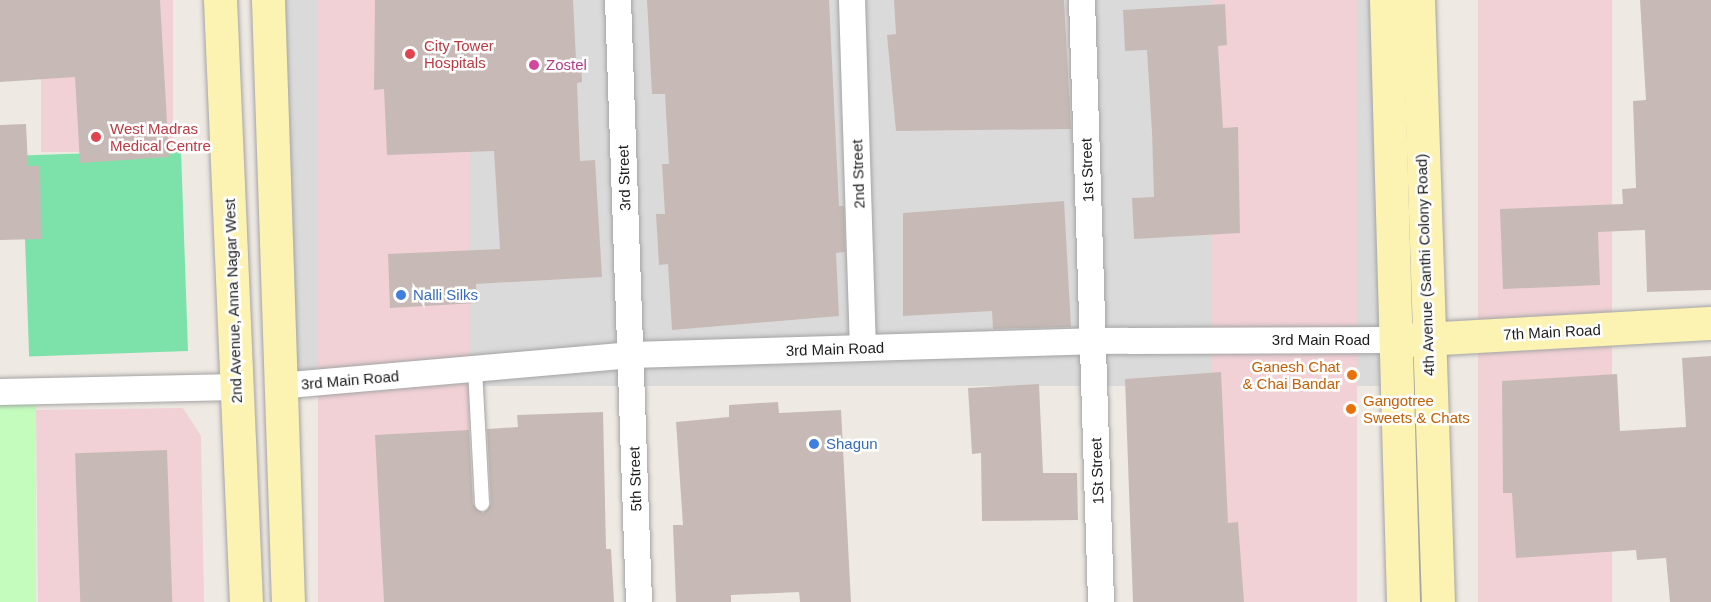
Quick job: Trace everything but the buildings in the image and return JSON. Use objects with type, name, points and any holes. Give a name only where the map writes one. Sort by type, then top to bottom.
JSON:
[{"type":"street","name":"2nd Avenue, Anna Nagar West","points":[[220,0],[246,602]]},
{"type":"street","points":[[268,0],[278,386],[288,602]]},
{"type":"street","name":"3rd Street","points":[[618,0],[631,355]]},
{"type":"street","name":"2nd Street","points":[[852,0],[863,348]]},
{"type":"street","name":"1st Street","points":[[1082,0],[1092,341]]},
{"type":"street","points":[[1386,0],[1403,602]]},
{"type":"street","name":"4th Avenue (Santhi Colony Road)","points":[[1418,0],[1426,339],[1438,602]]},
{"type":"street","name":"7th Main Road","points":[[1394,340],[1711,323]]},
{"type":"street","name":"3rd Main Road","points":[[278,386],[631,355],[1092,341],[1394,340]]},
{"type":"street","name":"1St Street","points":[[1092,341],[1101,602]]},
{"type":"street","name":"5th Street","points":[[631,355],[639,602]]},
{"type":"street","points":[[0,392],[236,387]]},
{"type":"lane","points":[[475,369],[482,504]]},
{"type":"shaded area","points":[[41,0],[173,0],[173,152],[41,152]]},
{"type":"shaded area","points":[[284,0],[1386,0],[1386,386],[284,386]]},
{"type":"shaded area","points":[[318,0],[469,0],[469,602],[318,602]]},
{"type":"shaded area","points":[[1212,0],[1357,0],[1357,602],[1212,602]]},
{"type":"shaded area","points":[[1478,0],[1612,0],[1612,602],[1478,602]]},
{"type":"shaded area","points":[[183,408],[201,436],[204,602],[38,602],[36,410]]},
{"type":"green space","points":[[181,150],[188,351],[29,356],[22,156]]},
{"type":"green space","points":[[0,404],[36,404],[36,602],[0,602]]},
{"type":"place","name":"City Tower Hospitals","points":[[410,54]]},
{"type":"place","name":"Zostel","points":[[534,65]]},
{"type":"place","name":"West Madras Medical Centre","points":[[96,137]]},
{"type":"place","name":"Nalli Silks","points":[[401,295]]},
{"type":"place","name":"Ganesh Chat & Chai Bandar","points":[[1352,375]]},
{"type":"place","name":"Gangotree Sweets & Chats","points":[[1351,409]]},
{"type":"place","name":"Shagun","points":[[814,444]]}]
